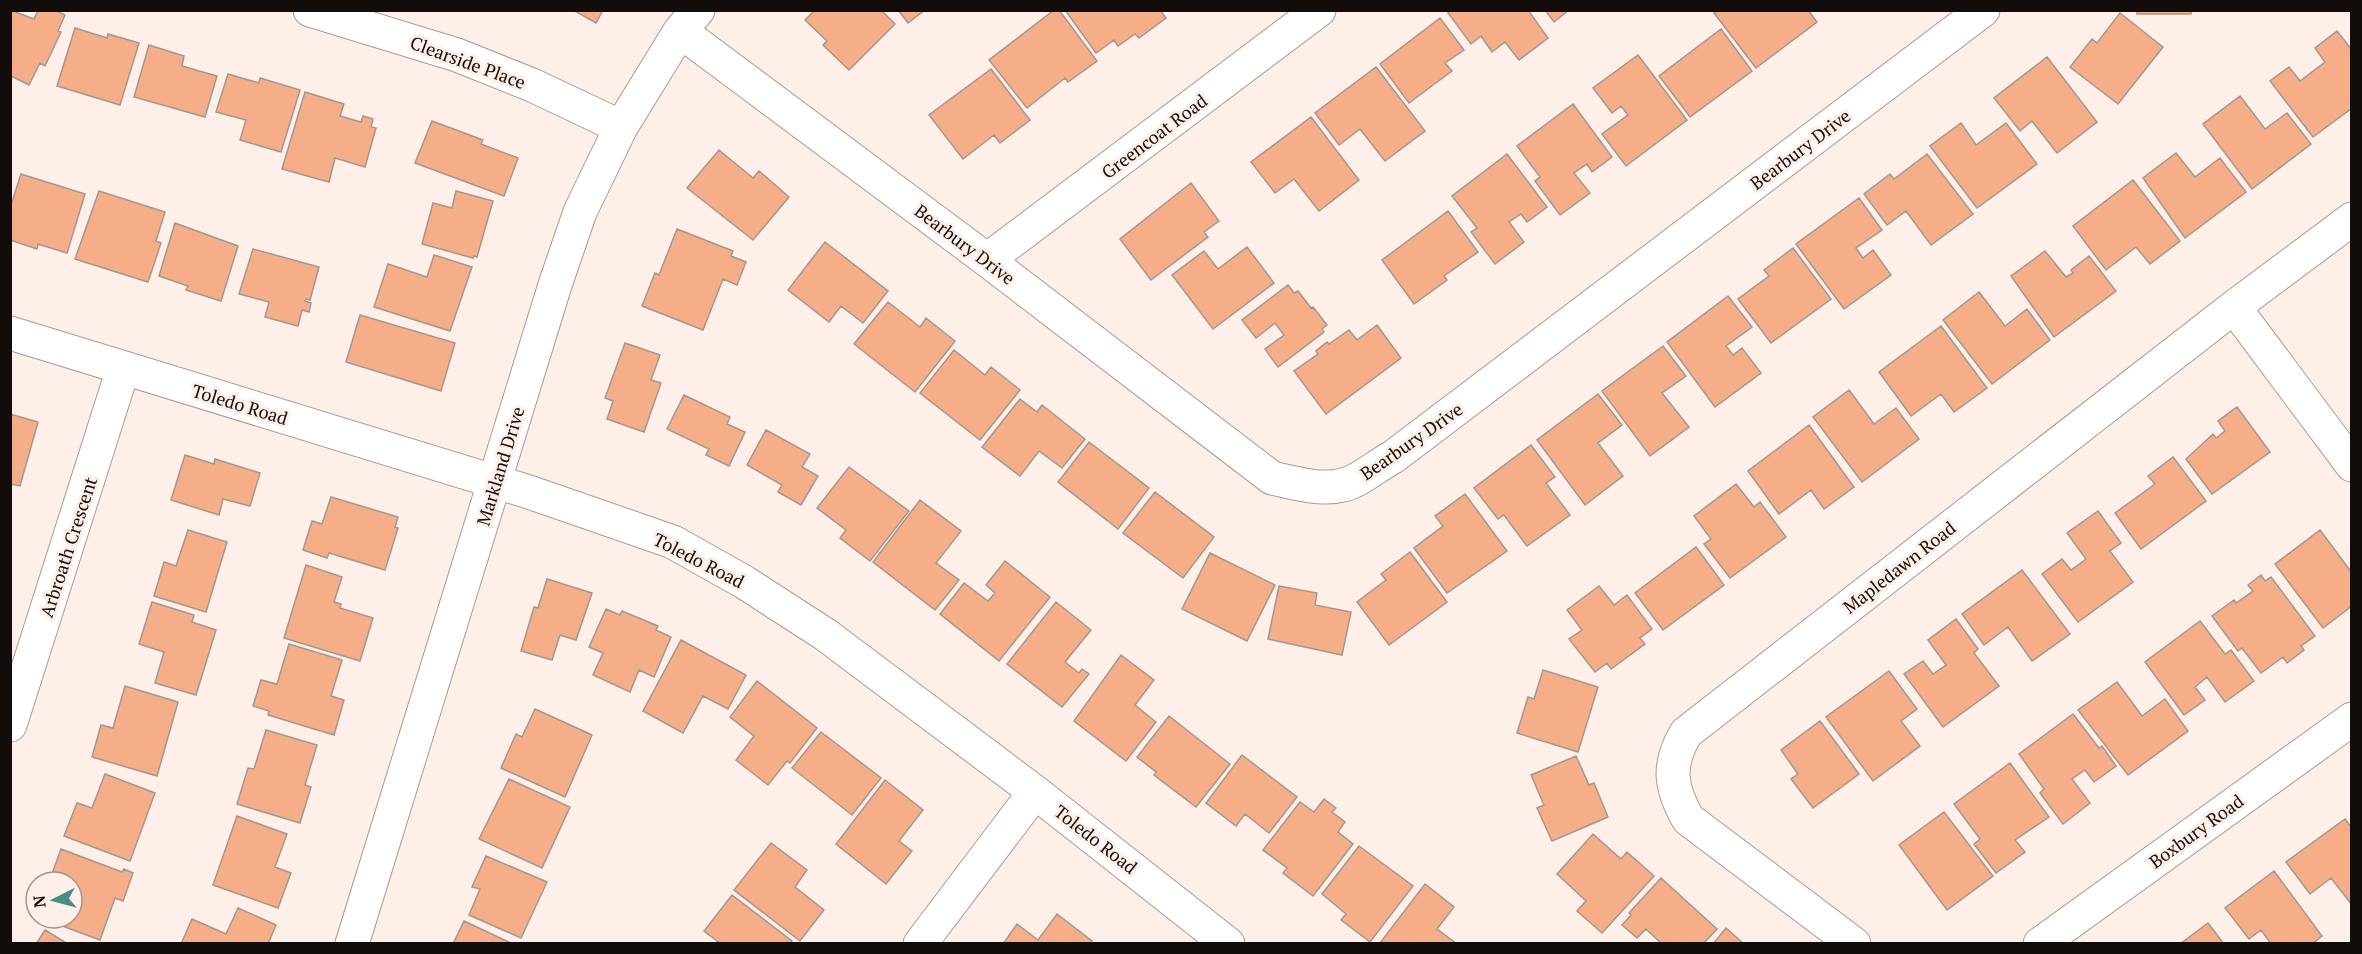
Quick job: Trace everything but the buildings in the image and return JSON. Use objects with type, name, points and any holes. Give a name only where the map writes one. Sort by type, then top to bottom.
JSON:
[{"type":"street","name":"Clearside Place","points":[[310,10],[457,55],[532,85],[621,127]]},
{"type":"street","name":"Greencoat Road","points":[[987,260],[1319,10]]},
{"type":"street","name":"Bearbury Drive","points":[[689,21],[987,260],[1272,478],[1302,485],[1332,487],[1356,480],[1369,469],[1393,457],[1983,10]]},
{"type":"street","name":"Markland Drive","points":[[352,944],[577,222],[621,127],[689,21]]},
{"type":"street","name":"Mapledawn Road","points":[[1854,944],[1688,819],[1676,797],[1672,776],[1674,752],[1686,733],[2234,307],[2352,219]]},
{"type":"street","points":[[2234,307],[2352,465]]},
{"type":"street","name":"Toledo Road","points":[[10,333],[496,482],[673,542],[744,582],[826,635],[1035,792],[1228,944]]},
{"type":"street","name":"Arbroath Crescent","points":[[10,725],[123,369]]},
{"type":"street","name":"Boxbury Road","points":[[2040,944],[2352,719]]},
{"type":"street","points":[[920,944],[1035,792]]}]
